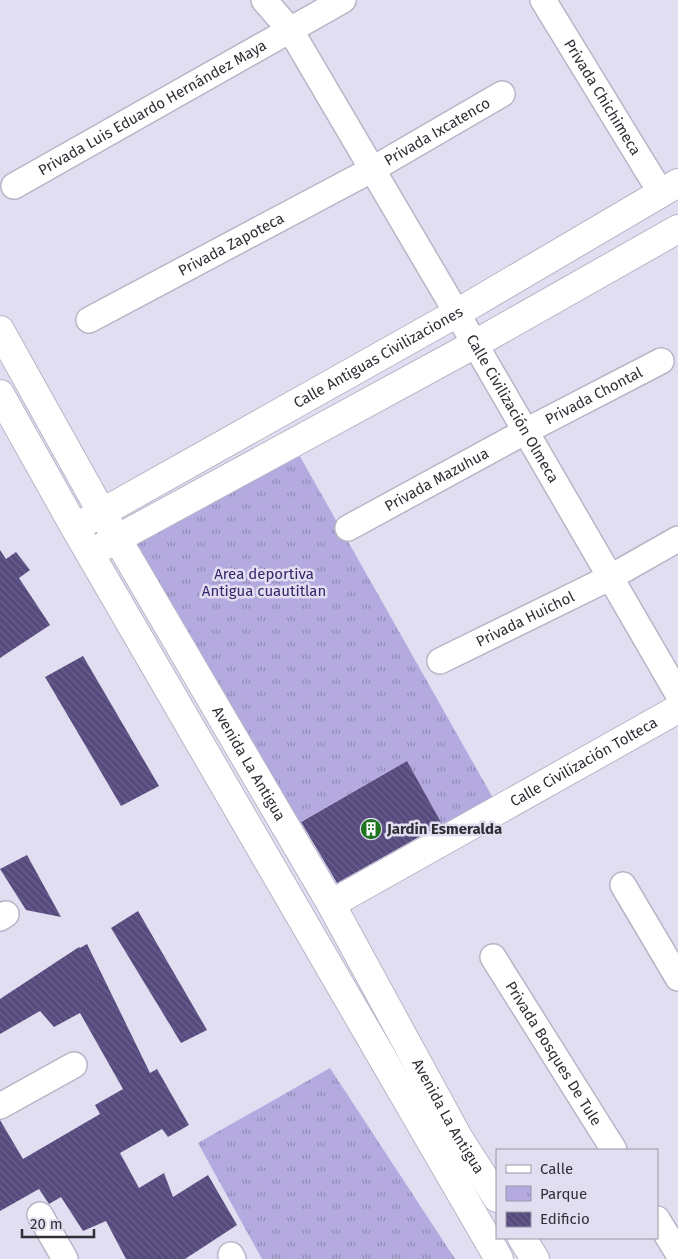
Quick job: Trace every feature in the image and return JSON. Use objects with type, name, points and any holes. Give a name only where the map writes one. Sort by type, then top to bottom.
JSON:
[{"type":"street","name":"Calle Civilización Olmeca","points":[[264,0],[291,31],[374,169],[678,694]]},
{"type":"street","name":"Privada Luis Eduardo Hernández Maya","points":[[14,186],[343,0]]},
{"type":"street","name":"Privada Chichimeca","points":[[544,0],[669,188]]},
{"type":"street","name":"Privada Ixcatenco","points":[[374,169],[502,94]]},
{"type":"street","name":"Privada Zapoteca","points":[[88,320],[374,169]]},
{"type":"street","name":"Calle Antiguas Civilizaciones","points":[[75,528],[457,313],[669,188]]},
{"type":"street","points":[[90,553],[476,344],[678,229]]},
{"type":"street","name":"Avenida La Antigua","points":[[0,330],[117,540],[332,904],[458,1137],[496,1196]]},
{"type":"street","name":"Privada Chontal","points":[[526,431],[661,361]]},
{"type":"street","name":"Avenida La Antigua","points":[[0,394],[75,528],[499,1259]]},
{"type":"street","name":"Privada Mazuhua","points":[[348,528],[526,431]]},
{"type":"street","name":"Privada Huichol","points":[[440,661],[611,577],[678,539]]},
{"type":"street","name":"Calle Civilización Tolteca","points":[[332,904],[678,708]]},
{"type":"street","points":[[623,885],[678,978]]},
{"type":"street","name":"Privada Bosques De Tule","points":[[493,957],[613,1149]]},
{"type":"street","points":[[0,1106],[74,1065]]},
{"type":"street","points":[[40,1215],[65,1259]]},
{"type":"street","points":[[658,1221],[678,1253]]},
{"type":"street","points":[[523,1239],[535,1259]]},
{"type":"green space","name":"Area deportiva Antigua cuautitlan","points":[[298,453],[497,805],[447,833],[407,761],[295,825],[134,544]]},
{"type":"green space","points":[[330,1068],[455,1259],[262,1259],[198,1143]]},
{"type":"building","points":[[0,550],[6,559],[16,552],[30,570],[19,578],[50,625],[0,658]]},
{"type":"building","points":[[83,656],[159,786],[121,806],[45,677]]},
{"type":"building","name":"Jardin Esmeralda","points":[[407,761],[442,824],[337,883],[301,822]]},
{"type":"building","points":[[27,855],[61,917],[26,910],[0,869]]},
{"type":"building","points":[[138,911],[207,1030],[181,1043],[111,928]]},
{"type":"building","points":[[87,944],[150,1073],[157,1069],[189,1125],[168,1137],[162,1129],[120,1153],[139,1188],[164,1173],[173,1197],[208,1175],[237,1225],[185,1259],[126,1259],[106,1221],[83,1231],[61,1197],[49,1204],[39,1189],[0,1211],[0,1120],[23,1159],[100,1114],[95,1105],[123,1089],[80,1013],[54,1027],[40,1011],[0,1034],[0,999],[79,947]]},
{"type":"place","name":"Jardin Esmeralda","points":[[371,829]]}]
